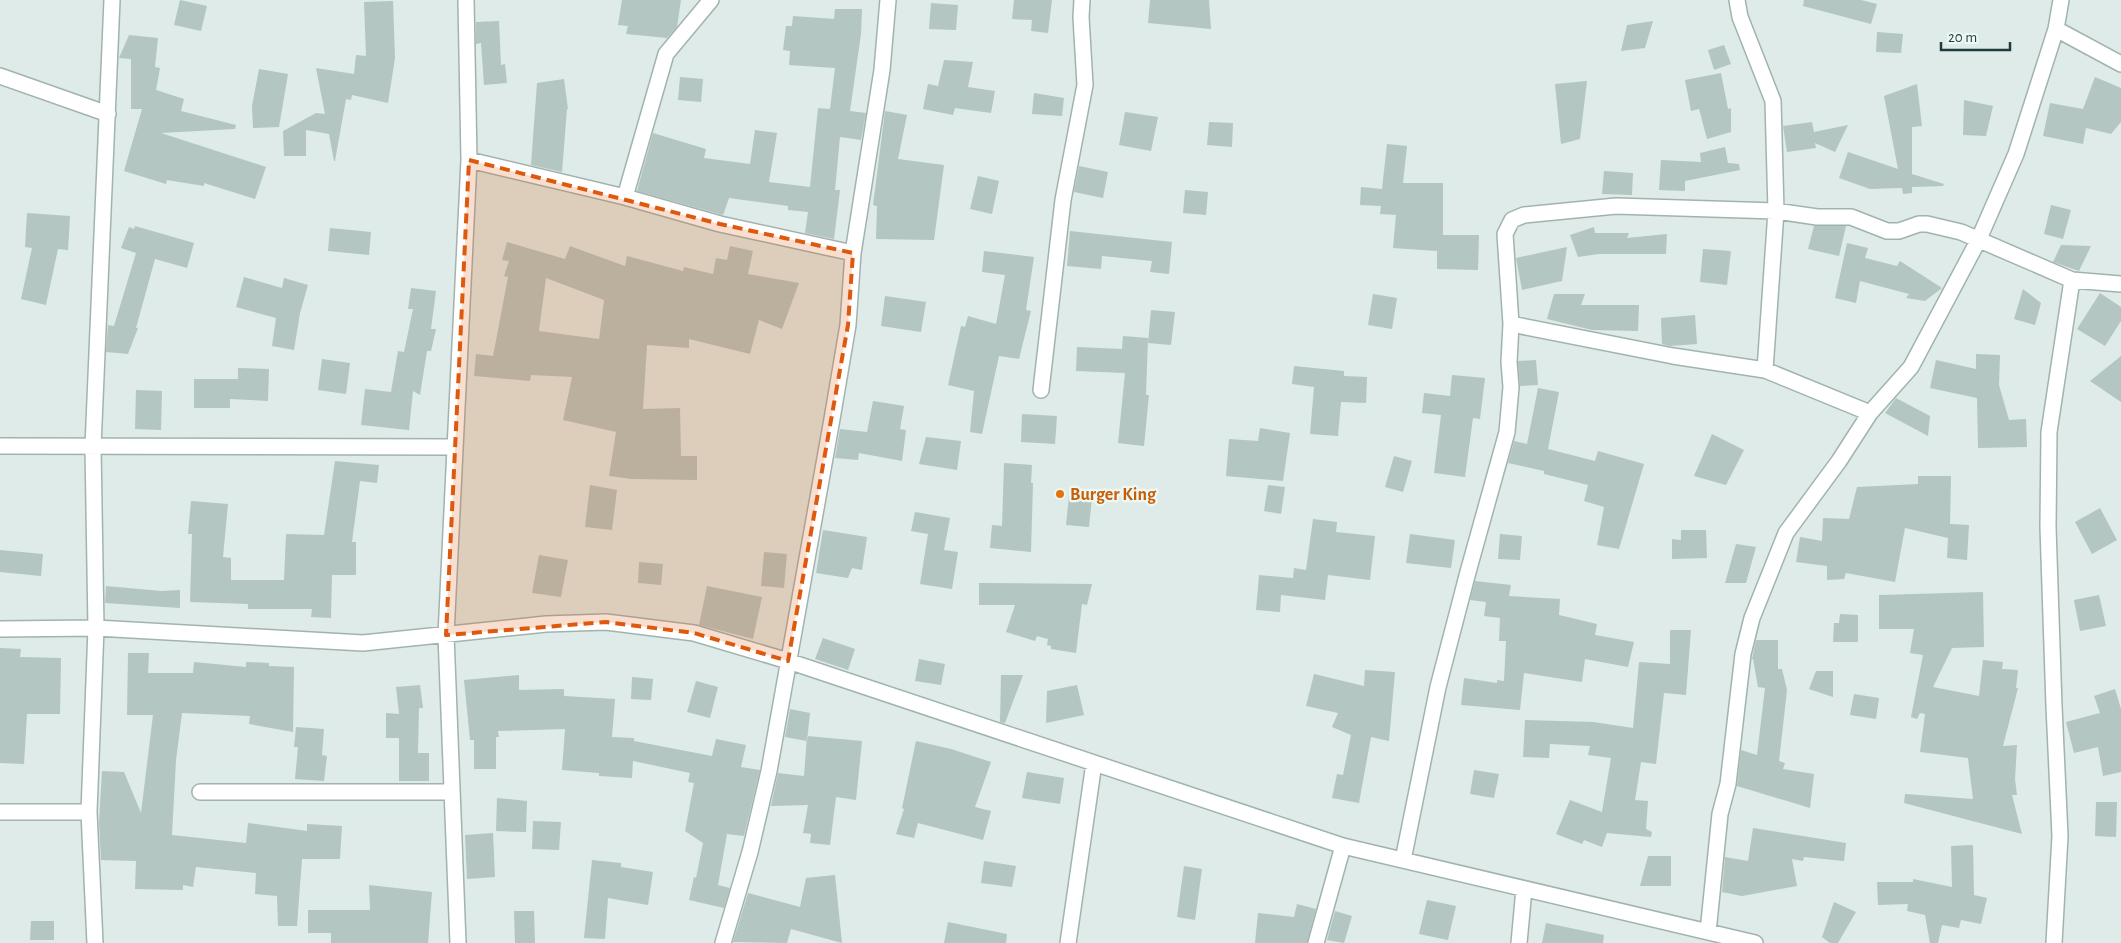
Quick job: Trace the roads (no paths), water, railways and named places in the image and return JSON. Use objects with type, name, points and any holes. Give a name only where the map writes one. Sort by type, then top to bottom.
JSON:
[{"type":"street","points":[[96,943],[89,812],[96,628],[93,447],[112,0]]},
{"type":"street","points":[[458,943],[446,635],[469,160],[466,0]]},
{"type":"street","points":[[626,197],[666,54],[711,0]]},
{"type":"street","points":[[723,943],[762,802],[848,325],[853,253],[882,70],[888,0]]},
{"type":"street","points":[[1041,390],[1063,200],[1085,85],[1081,17],[1082,0]]},
{"type":"street","points":[[1737,0],[1740,17],[1773,101],[1776,210],[1765,370]]},
{"type":"street","points":[[1708,932],[1720,814],[1728,784],[1744,654],[1752,618],[1786,534],[1839,461],[1870,413],[1911,367],[1978,241],[2016,154],[2056,29],[2061,0]]},
{"type":"street","points":[[2056,29],[2121,64]]},
{"type":"street","points":[[0,76],[108,114]]},
{"type":"street","points":[[469,160],[626,197],[720,224],[853,253]]},
{"type":"street","points":[[1403,860],[1438,687],[1507,432],[1511,387],[1509,362],[1511,324],[1505,234],[1512,220],[1524,214],[1616,206],[1776,210],[1817,217],[1851,218],[1887,231],[1899,231],[1919,224],[1927,224],[1961,232],[1978,241],[2072,280],[2121,284]]},
{"type":"street","points":[[2054,943],[2060,836],[2048,537],[2050,432],[2072,280]]},
{"type":"street","points":[[1511,324],[1672,356],[1765,370],[1870,413]]},
{"type":"street","points":[[0,446],[454,447]]},
{"type":"street","points":[[0,629],[96,628],[363,643],[546,624],[606,622],[694,633],[788,661],[1343,846],[1708,932],[1736,941],[1755,943]]},
{"type":"street","points":[[1068,943],[1094,763]]},
{"type":"street","points":[[200,792],[452,792]]},
{"type":"street","points":[[0,812],[89,812]]},
{"type":"street","points":[[1316,943],[1343,846]]},
{"type":"street","points":[[1519,943],[1518,933],[1524,889]]},
{"type":"place","name":"Burger King","points":[[1060,494]]}]
